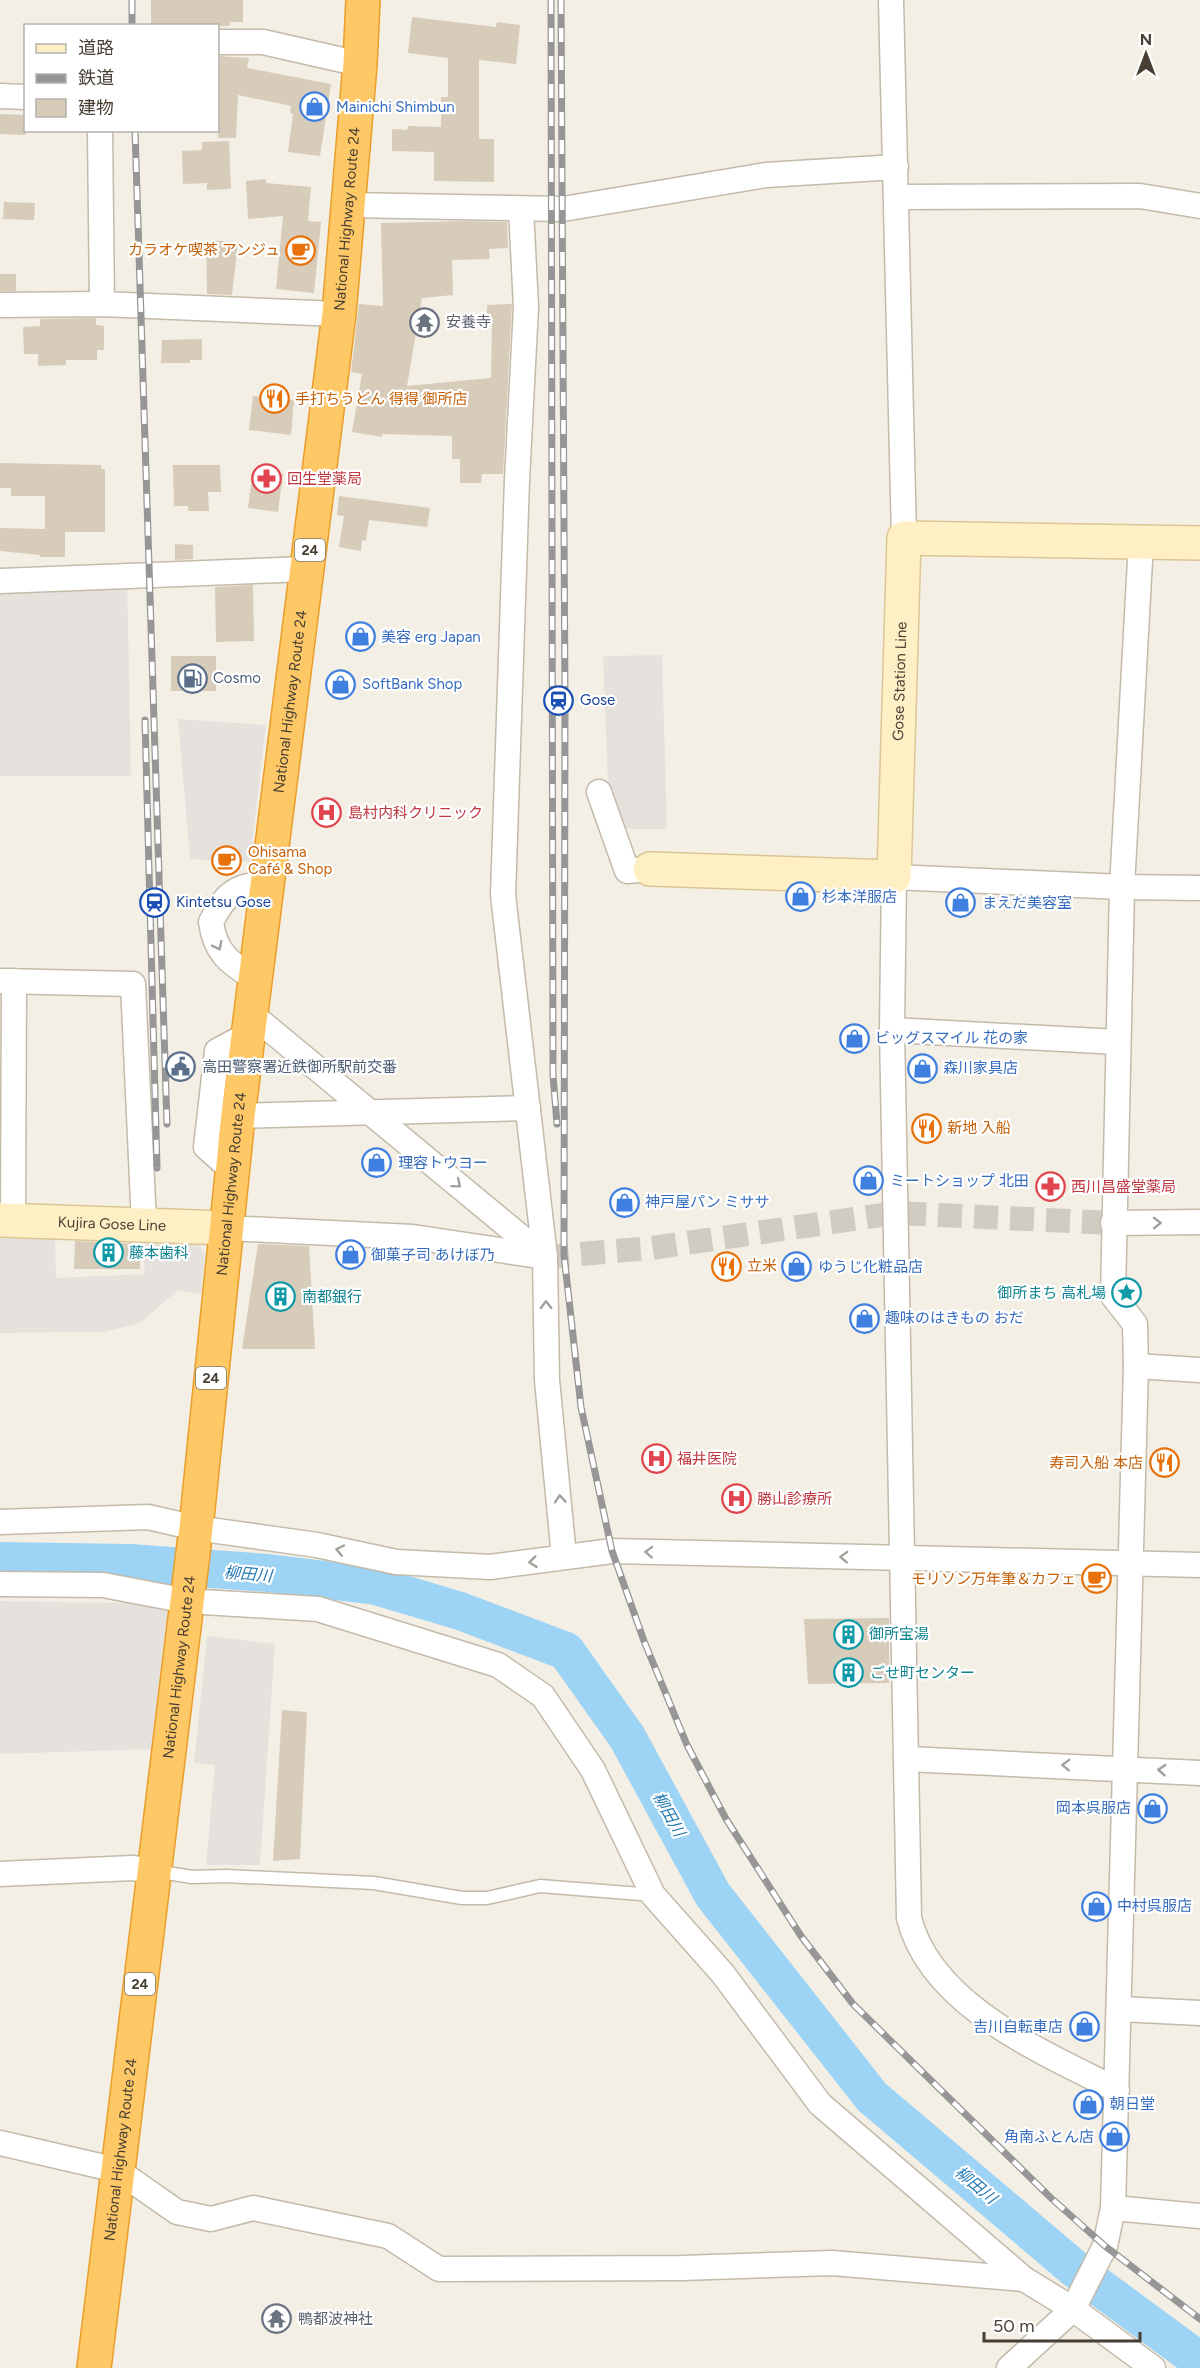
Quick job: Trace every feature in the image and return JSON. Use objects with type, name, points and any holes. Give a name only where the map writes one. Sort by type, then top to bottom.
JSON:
[{"type":"highway","name":"National Highway Route 24","points":[[94,2368],[188,1593],[231,1169],[339,314],[350,205],[363,0]]},
{"type":"main road","points":[[904,538],[1200,543]]},
{"type":"main road","name":"Gose Station Line","points":[[894,877],[904,538]]},
{"type":"main road","points":[[650,869],[894,877]]},
{"type":"main road","name":"Kujira Gose Line","points":[[7,1220],[226,1228]]},
{"type":"street","points":[[891,0],[897,167],[904,538]]},
{"type":"street","points":[[219,42],[263,42],[360,64]]},
{"type":"street","points":[[0,96],[24,97]]},
{"type":"street","points":[[100,132],[102,304]]},
{"type":"street","points":[[350,205],[563,209],[766,175],[897,167]]},
{"type":"street","points":[[897,198],[1140,196],[1200,206]]},
{"type":"street","points":[[521,209],[526,308],[517,480],[503,895],[545,1257],[547,1380],[564,1557]]},
{"type":"street","points":[[0,305],[102,304],[339,314]]},
{"type":"street","points":[[1009,2368],[1073,2309],[1098,2264],[1105,2246],[1113,2208],[1136,1366],[1135,1324],[1113,1296],[1113,1223],[1122,887],[1141,542]]},
{"type":"street","points":[[0,581],[307,568]]},
{"type":"street","points":[[599,792],[627,871],[650,869]]},
{"type":"street","points":[[1117,2090],[1030,2045],[951,1990],[913,1932],[908,1896],[892,1030],[894,877],[1122,887],[1200,888]]},
{"type":"street","points":[[254,978],[233,966],[219,952],[211,922],[223,898],[255,884],[268,884]]},
{"type":"street","points":[[7,1220],[7,981],[133,984],[144,1224]]},
{"type":"street","points":[[231,1169],[206,1147],[217,1051],[249,1024],[371,1113],[545,1257]]},
{"type":"street","points":[[892,1030],[1118,1042]]},
{"type":"street","points":[[238,1116],[528,1108]]},
{"type":"street","points":[[1113,1223],[1200,1222]]},
{"type":"street","points":[[226,1228],[413,1237],[545,1257]]},
{"type":"street","points":[[1136,1366],[1200,1370]]},
{"type":"street","points":[[0,1522],[148,1517],[194,1536],[316,1545],[396,1562],[490,1567],[612,1551],[903,1559],[1132,1561],[1200,1565]]},
{"type":"street","points":[[0,1584],[103,1586],[188,1593],[318,1609],[498,1665],[543,1696],[593,1770],[653,1895],[723,1974],[820,2104],[1024,2280],[1073,2309],[1153,2368]]},
{"type":"street","points":[[907,1760],[1200,1773]]},
{"type":"street","points":[[0,1875],[132,1868],[154,1871]]},
{"type":"street","points":[[1120,2009],[1200,2013]]},
{"type":"street","points":[[0,2143],[117,2170],[177,2212],[211,2219],[253,2208],[388,2236],[439,2270],[682,2268],[832,2263],[1024,2280]]},
{"type":"street","points":[[1113,2208],[1200,2216]]},
{"type":"lane","points":[[154,1871],[192,1877],[226,1876],[374,1883],[462,1898],[487,1898],[540,1886],[653,1895]]},
{"type":"shaded area","points":[[127,573],[131,776],[0,776],[0,579]]},
{"type":"shaded area","points":[[662,655],[667,829],[624,829],[608,783],[603,656]]},
{"type":"shaded area","points":[[178,719],[266,725],[250,862],[190,859]]},
{"type":"shaded area","points":[[0,1221],[55,1223],[56,1278],[144,1274],[146,1237],[193,1239],[205,1253],[201,1294],[178,1290],[140,1323],[105,1332],[0,1333]]},
{"type":"shaded area","points":[[0,1601],[172,1604],[154,1749],[0,1754]]},
{"type":"shaded area","points":[[207,1636],[275,1644],[260,1865],[206,1865],[215,1765],[194,1763]]},
{"type":"building","points":[[151,0],[243,0],[243,22],[230,22],[230,26],[151,24]]},
{"type":"building","points":[[412,17],[496,27],[497,22],[520,25],[516,64],[479,60],[479,139],[494,139],[494,182],[434,181],[434,152],[392,151],[392,129],[407,130],[408,126],[441,127],[441,97],[448,97],[448,58],[408,53]]},
{"type":"building","points":[[219,56],[249,58],[247,68],[331,84],[320,156],[288,152],[293,114],[290,113],[291,106],[238,95],[236,138],[218,138]]},
{"type":"building","points":[[0,114],[24,115],[26,135],[0,134]]},
{"type":"building","points":[[229,141],[231,189],[207,190],[207,183],[183,184],[182,151],[202,150],[202,142]]},
{"type":"building","points":[[266,179],[266,183],[311,187],[308,221],[321,222],[314,293],[276,289],[283,216],[248,219],[246,181]]},
{"type":"building","points":[[4,202],[35,203],[34,220],[3,219]]},
{"type":"building","points":[[507,222],[508,248],[489,249],[490,259],[452,260],[453,295],[422,298],[407,386],[491,378],[492,323],[487,323],[487,305],[512,304],[503,474],[482,474],[481,483],[460,483],[460,459],[452,459],[452,436],[382,434],[382,437],[352,432],[362,374],[351,372],[359,304],[383,306],[381,223]]},
{"type":"building","points":[[206,240],[238,242],[232,295],[207,294]]},
{"type":"building","points":[[0,274],[16,274],[16,291],[0,291]]},
{"type":"building","points":[[96,318],[96,325],[104,326],[104,350],[97,350],[97,360],[66,360],[66,365],[38,366],[38,354],[24,354],[23,327],[40,326],[40,319]]},
{"type":"building","points":[[202,339],[202,360],[190,360],[190,363],[161,363],[162,340]]},
{"type":"building","points":[[253,396],[294,400],[291,435],[249,430]]},
{"type":"building","points":[[0,463],[101,465],[101,469],[105,469],[105,532],[65,532],[65,557],[40,557],[40,555],[0,551],[0,528],[45,529],[45,496],[11,496],[11,488],[0,488]]},
{"type":"building","points":[[173,465],[220,465],[221,492],[208,492],[209,511],[188,511],[188,506],[174,506]]},
{"type":"building","points":[[253,470],[283,474],[278,512],[248,508]]},
{"type":"building","points":[[339,496],[430,508],[427,527],[369,520],[366,541],[362,540],[361,551],[339,547],[344,516],[337,515]]},
{"type":"building","points":[[175,544],[193,545],[193,559],[175,560]]},
{"type":"building","points":[[253,585],[254,641],[216,642],[215,587]]},
{"type":"building","points":[[171,656],[216,656],[216,691],[171,691]]},
{"type":"building","name":"藤本歯科","points":[[75,1241],[141,1244],[140,1269],[74,1269]]},
{"type":"building","name":"南都銀行","points":[[258,1244],[309,1246],[315,1349],[242,1349]]},
{"type":"building","points":[[889,1618],[889,1683],[808,1684],[804,1619]]},
{"type":"building","points":[[282,1710],[307,1712],[300,1859],[273,1861]]},
{"type":"waterway","name":"柳田川","points":[[0,1561],[130,1563],[268,1573],[376,1586],[460,1611],[566,1651],[627,1737],[713,1895],[872,2097],[1075,2269],[1200,2361]]},
{"type":"tunnel","points":[[545,1257],[651,1248],[896,1213],[1113,1223]]},
{"type":"railway","points":[[132,0],[132,24]]},
{"type":"railway","points":[[551,0],[553,1075],[557,1124]]},
{"type":"railway","points":[[561,0],[565,700],[564,1255],[581,1407],[612,1551],[644,1641],[687,1745],[726,1819],[801,1936],[853,2004],[1051,2198],[1105,2246],[1200,2319]]},
{"type":"railway","points":[[135,132],[167,1124]]},
{"type":"railway","points":[[145,720],[157,1168]]},
{"type":"place","name":"Mainichi Shimbun","points":[[315,107]]},
{"type":"place","name":"カラオケ喫茶 アンジュ","points":[[301,250]]},
{"type":"place","name":"安養寺","points":[[425,322]]},
{"type":"place","name":"手打ちうどん 得得 御所店","points":[[274,399]]},
{"type":"place","name":"回生堂薬局","points":[[266,479]]},
{"type":"place","name":"美容 erg Japan","points":[[360,637]]},
{"type":"place","name":"Cosmo","points":[[192,678]]},
{"type":"place","name":"SoftBank Shop","points":[[341,684]]},
{"type":"place","name":"Gose","points":[[559,700]]},
{"type":"place","name":"島村内科クリニック","points":[[327,813]]},
{"type":"place","name":"Ohisama Café & Shop","points":[[227,861]]},
{"type":"place","name":"杉本洋服店","points":[[801,897]]},
{"type":"place","name":"Kintetsu Gose","points":[[155,902]]},
{"type":"place","name":"まえだ美容室","points":[[961,903]]},
{"type":"place","name":"ビッグスマイル 花の家","points":[[854,1038]]},
{"type":"place","name":"高田警察署近鉄御所駅前交番","points":[[181,1067]]},
{"type":"place","name":"森川家具店","points":[[922,1068]]},
{"type":"place","name":"新地 入船","points":[[926,1128]]},
{"type":"place","name":"理容トウヨー","points":[[377,1163]]},
{"type":"place","name":"ミートショップ 北田","points":[[869,1181]]},
{"type":"place","name":"西川昌盛堂薬局","points":[[1050,1187]]},
{"type":"place","name":"神戸屋パン ミササ","points":[[624,1202]]},
{"type":"place","name":"藤本歯科","points":[[108,1253]]},
{"type":"place","name":"御菓子司 あけぼ乃","points":[[350,1255]]},
{"type":"place","name":"立米","points":[[726,1266]]},
{"type":"place","name":"ゆうじ化粧品店","points":[[797,1267]]},
{"type":"place","name":"御所まち 高札場","points":[[1127,1293]]},
{"type":"place","name":"南都銀行","points":[[281,1297]]},
{"type":"place","name":"趣味のはきもの おだ","points":[[864,1318]]},
{"type":"place","name":"福井医院","points":[[656,1459]]},
{"type":"place","name":"寿司入船 本店","points":[[1164,1463]]},
{"type":"place","name":"勝山診療所","points":[[736,1499]]},
{"type":"place","name":"モリソン万年筆＆カフェ","points":[[1097,1579]]},
{"type":"place","name":"御所宝湯","points":[[848,1634]]},
{"type":"place","name":"ごせ町センター","points":[[849,1673]]},
{"type":"place","name":"岡本呉服店","points":[[1152,1808]]},
{"type":"place","name":"中村呉服店","points":[[1096,1906]]},
{"type":"place","name":"吉川自転車店","points":[[1084,2027]]},
{"type":"place","name":"朝日堂","points":[[1089,2104]]},
{"type":"place","name":"角南ふとん店","points":[[1115,2137]]},
{"type":"place","name":"鴨都波神社","points":[[277,2319]]}]
